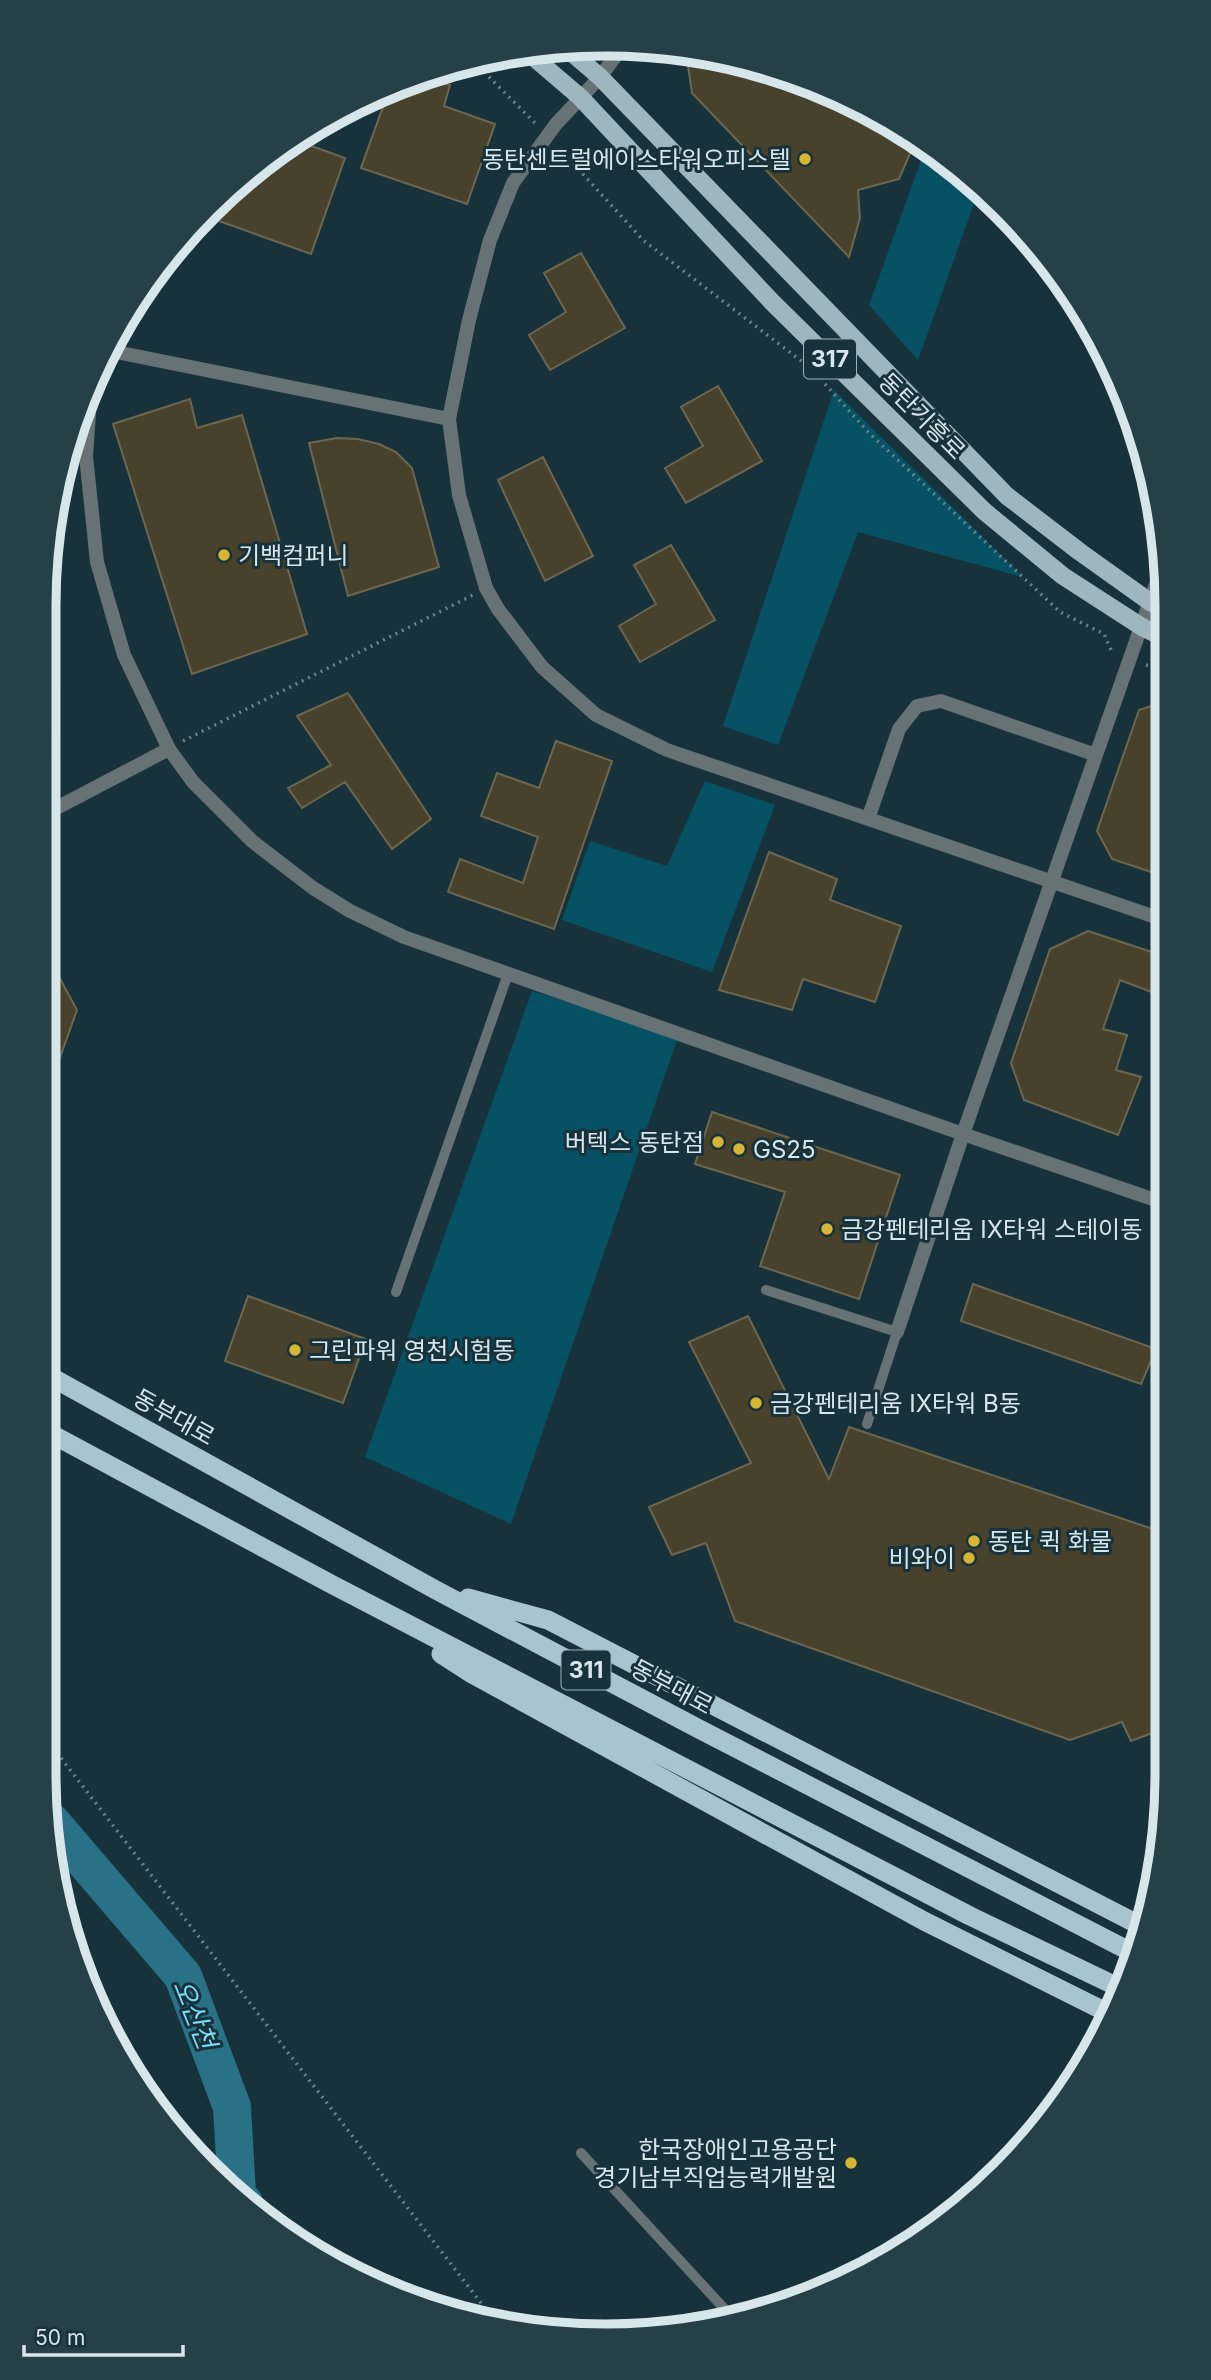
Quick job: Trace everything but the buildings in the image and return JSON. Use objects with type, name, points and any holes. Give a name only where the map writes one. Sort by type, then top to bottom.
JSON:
[{"type":"highway","name":"동부대로","points":[[56,1380],[434,1589],[698,1729],[1126,1950]]},
{"type":"highway","name":"311","points":[[56,1436],[331,1584],[970,1916],[1113,1985]]},
{"type":"highway","points":[[331,1584],[484,1680],[924,1921],[1102,2010]]},
{"type":"highway","points":[[434,1589],[548,1620],[1134,1923]]},
{"type":"main road","name":"동탄기흥로","points":[[576,57],[600,78],[1007,496],[1155,604]]},
{"type":"main road","name":"동탄기흥로","points":[[537,61],[580,97],[772,302],[984,511],[1063,576],[1155,633]]},
{"type":"street","points":[[616,56],[600,78],[580,97],[548,136],[513,183],[490,240],[469,320],[449,419],[459,495],[486,588],[498,609],[542,667],[596,715],[667,750],[1155,917]]},
{"type":"street","points":[[118,352],[449,419]]},
{"type":"street","points":[[89,420],[86,456],[97,562],[124,654],[169,749],[193,782],[252,841],[313,888],[350,911],[404,937],[963,1135],[1155,1200]]},
{"type":"street","points":[[897,1332],[1129,662],[1142,627],[1155,607]]},
{"type":"street","points":[[868,819],[899,729],[917,706],[941,701],[1096,755]]},
{"type":"street","points":[[56,808],[169,749]]},
{"type":"lane","points":[[396,1292],[508,974]]},
{"type":"lane","points":[[766,1290],[897,1332],[867,1424]]},
{"type":"lane","points":[[581,2153],[726,2310]]},
{"type":"path","points":[[483,71],[548,136],[644,241],[812,370]]},
{"type":"path","points":[[820,379],[869,433],[1060,611],[1104,634],[1112,653],[1129,662],[1155,667]]},
{"type":"path","points":[[169,749],[486,588]]},
{"type":"path","points":[[56,1752],[487,2310]]},
{"type":"shaded area","points":[[922,157],[976,199],[918,360],[869,305]]},
{"type":"shaded area","points":[[834,390],[1023,577],[858,532],[778,745],[723,726]]},
{"type":"shaded area","points":[[705,781],[775,805],[712,972],[562,920],[590,841],[667,866]]},
{"type":"shaded area","points":[[532,991],[678,1037],[511,1524],[365,1457]]},
{"type":"waterway","name":"오산천","points":[[59,1832],[183,1976],[232,2107],[236,2181]]},
{"type":"place","name":"동탄센트럴에이스타워오피스텔","points":[[805,159]]},
{"type":"place","name":"기백컴퍼니","points":[[224,555]]},
{"type":"place","name":"버텍스 동탄점","points":[[718,1142]]},
{"type":"place","name":"GS25","points":[[739,1149]]},
{"type":"place","name":"금강펜테리움 IX타워 스테이동","points":[[827,1229]]},
{"type":"place","name":"그린파워 영천시험동","points":[[295,1350]]},
{"type":"place","name":"금강펜테리움 IX타워 B동","points":[[756,1403]]},
{"type":"place","name":"동탄 퀵 화물","points":[[974,1541]]},
{"type":"place","name":"비와이","points":[[969,1558]]},
{"type":"place","name":"한국장애인고용공단 경기남부직업능력개발원","points":[[851,2163]]}]
